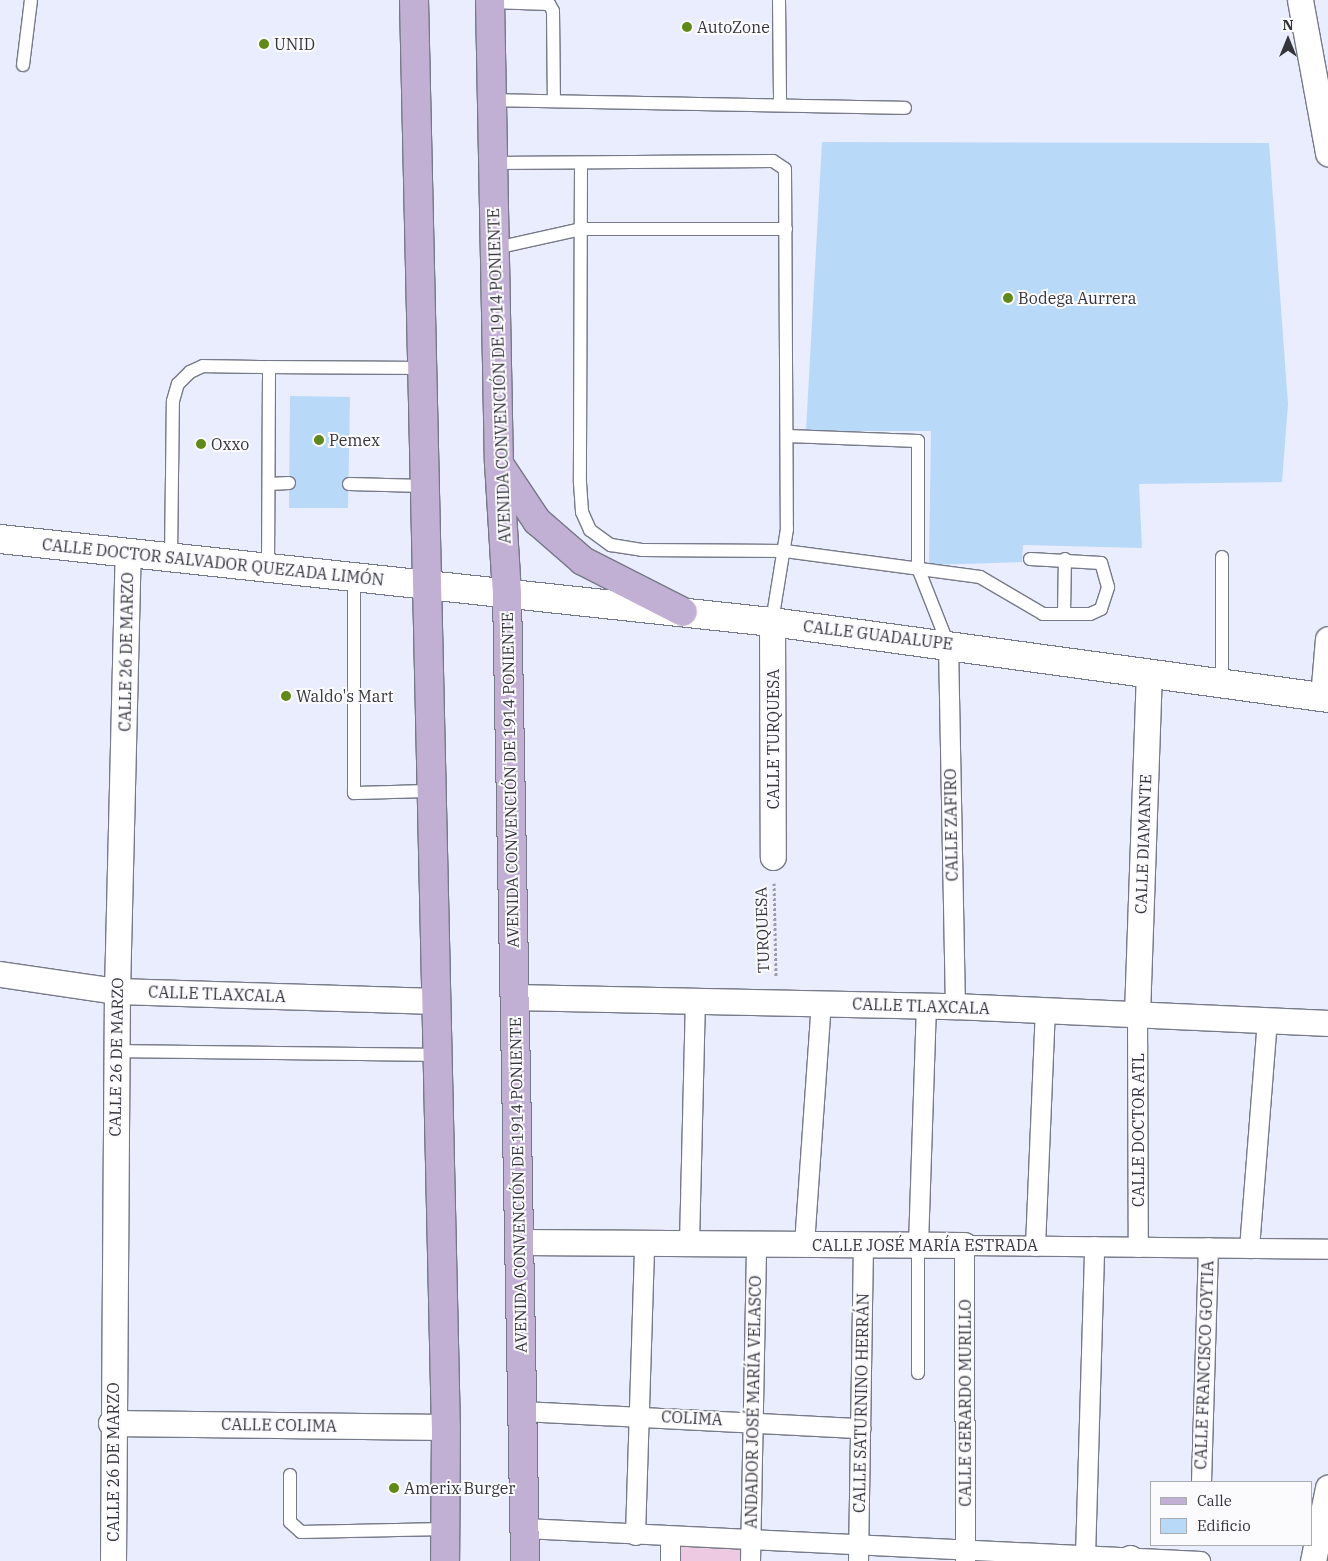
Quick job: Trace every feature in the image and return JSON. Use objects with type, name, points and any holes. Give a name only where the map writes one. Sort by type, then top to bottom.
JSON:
[{"type":"main road","points":[[414,0],[430,791],[446,1427],[445,1561]]},
{"type":"main road","name":"AVENIDA CONVENCIÓN DE 1914 PONIENTE","points":[[490,1],[499,463],[507,594],[514,997],[521,1242],[525,1561]]},
{"type":"main road","points":[[499,463],[537,521],[583,561],[683,612]]},
{"type":"street","points":[[1300,0],[1328,153]]},
{"type":"street","name":"CALLE DOCTOR SALVADOR QUEZADA LIMÓN","points":[[0,539],[268,566],[426,585]]},
{"type":"street","name":"CALLE 26 DE MARZO","points":[[113,1561],[111,1423],[116,1051],[128,553]]},
{"type":"street","name":"CALLE GUADALUPE","points":[[426,585],[772,622],[948,644],[1149,674],[1326,697]]},
{"type":"street","name":"CALLE TURQUESA","points":[[772,622],[773,857]]},
{"type":"street","points":[[1326,697],[1328,639]]},
{"type":"street","name":"CALLE ZAFIRO","points":[[948,644],[955,1006]]},
{"type":"street","name":"CALLE DIAMANTE","points":[[1137,1014],[1149,674]]},
{"type":"street","name":"CALLE TLAXCALA","points":[[0,974],[117,991],[436,1001]]},
{"type":"street","name":"CALLE TLAXCALA","points":[[514,997],[955,1006],[1328,1023]]},
{"type":"street","points":[[689,1243],[695,1001]]},
{"type":"street","points":[[804,1244],[821,1003]]},
{"type":"street","points":[[918,1245],[926,1006]]},
{"type":"street","points":[[1035,1246],[1045,1010]]},
{"type":"street","name":"CALLE DOCTOR ATL","points":[[1137,1014],[1138,1247]]},
{"type":"street","points":[[1249,1248],[1267,1020]]},
{"type":"street","name":"CALLE JOSÉ MARÍA ESTRADA","points":[[521,1242],[1328,1249]]},
{"type":"street","points":[[635,1534],[637,1415],[644,1243]]},
{"type":"street","name":"ANDADOR JOSÉ MARÍA VELASCO","points":[[750,1561],[756,1244]]},
{"type":"street","name":"CALLE SATURNINO HERRÁN","points":[[858,1553],[863,1244]]},
{"type":"street","name":"CALLE GERARDO MURILLO","points":[[964,1246],[965,1555]]},
{"type":"street","points":[[1085,1556],[1094,1246]]},
{"type":"street","name":"CALLE FRANCISCO GOYTIA","points":[[1201,1481],[1208,1247]]},
{"type":"street","name":"COLIMA","points":[[522,1410],[861,1428]]},
{"type":"street","name":"CALLE COLIMA","points":[[111,1423],[446,1427]]},
{"type":"street","points":[[1313,1561],[1328,1488]]},
{"type":"street","points":[[524,1528],[750,1540],[858,1553],[1085,1556],[1130,1560],[1199,1561],[1199,1546]]},
{"type":"street","points":[[670,1536],[670,1561]]},
{"type":"lane","points":[[23,65],[31,0]]},
{"type":"lane","points":[[779,0],[780,103]]},
{"type":"lane","points":[[490,1],[549,4],[553,11],[554,100]]},
{"type":"lane","points":[[491,100],[780,103],[905,108]]},
{"type":"lane","points":[[492,163],[582,165],[773,161],[785,169],[785,551],[772,622]]},
{"type":"lane","points":[[582,165],[580,483],[582,512],[590,530],[611,545],[642,550],[785,551],[980,577],[1043,614],[1090,614],[1101,609],[1108,587],[1101,563],[1065,559],[1030,559]]},
{"type":"lane","points":[[496,248],[582,229],[786,229]]},
{"type":"lane","points":[[171,557],[174,401],[178,384],[190,372],[203,366],[421,368]]},
{"type":"lane","points":[[268,566],[269,368]]},
{"type":"lane","points":[[786,436],[918,441],[918,568],[948,644]]},
{"type":"lane","points":[[269,484],[289,484]]},
{"type":"lane","points":[[349,484],[424,486]]},
{"type":"lane","points":[[1222,558],[1222,684]]},
{"type":"lane","points":[[1064,614],[1065,559]]},
{"type":"lane","points":[[354,577],[354,793],[430,791]]},
{"type":"lane","points":[[116,1051],[437,1055]]},
{"type":"lane","points":[[918,1245],[918,1373]]},
{"type":"lane","points":[[290,1475],[290,1522],[301,1532],[445,1529]]},
{"type":"path","name":"TURQUESA","points":[[773,857],[777,1002]]},
{"type":"shaded area","points":[[673,1540],[747,1543],[747,1561],[673,1561]]},
{"type":"building","points":[[822,142],[1269,143],[1288,404],[1282,482],[1139,484],[1142,548],[1023,545],[1022,562],[929,565],[931,431],[806,431]]},
{"type":"building","name":"Pemex","points":[[290,396],[350,397],[348,508],[289,508]]},
{"type":"place","name":"AutoZone","points":[[687,27]]},
{"type":"place","name":"UNID","points":[[264,44]]},
{"type":"place","name":"Bodega Aurrera","points":[[1008,298]]},
{"type":"place","name":"Pemex","points":[[319,440]]},
{"type":"place","name":"Oxxo","points":[[201,444]]},
{"type":"place","name":"Waldo's Mart","points":[[286,696]]},
{"type":"place","name":"Amerix Burger","points":[[394,1488]]}]
